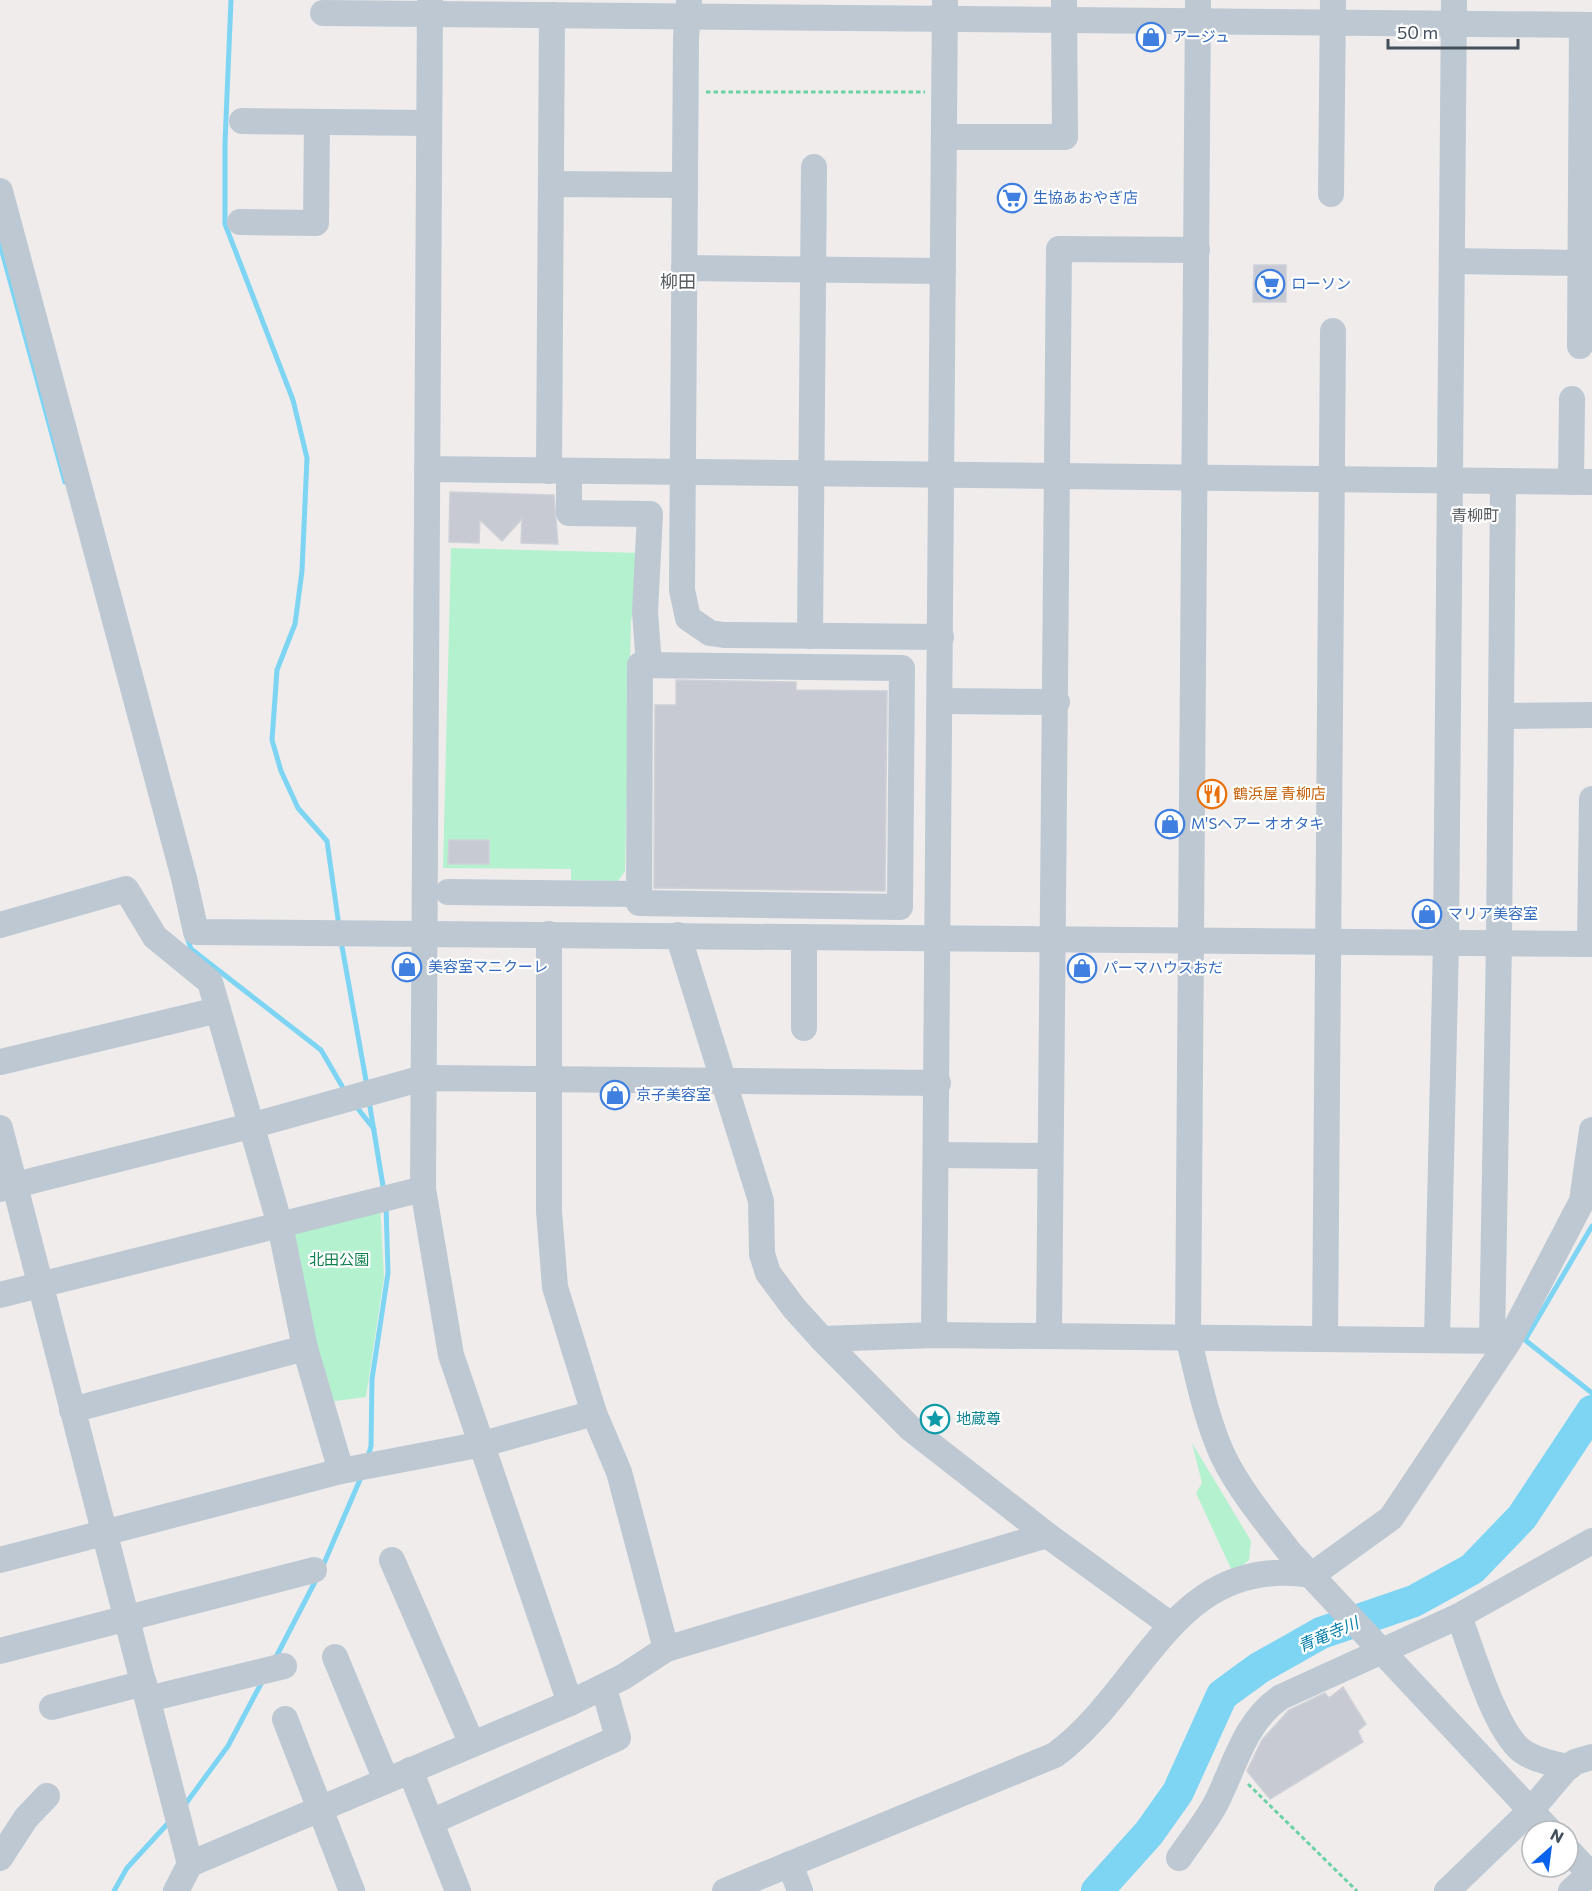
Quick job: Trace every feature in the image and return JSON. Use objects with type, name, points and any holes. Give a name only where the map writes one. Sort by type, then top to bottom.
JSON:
[{"type":"street","points":[[430,7],[423,1188],[451,1355],[570,1703]]},
{"type":"street","points":[[323,13],[430,7],[552,15],[689,8],[1454,12],[1587,25],[1580,263],[1580,346]]},
{"type":"street","points":[[689,8],[685,92],[682,559],[684,604],[688,618],[710,633],[724,635],[941,637]]},
{"type":"street","points":[[934,1335],[938,1083],[945,9]]},
{"type":"street","points":[[944,137],[1065,137],[1064,10]]},
{"type":"street","points":[[1198,11],[1188,1337],[1211,1425],[1224,1457],[1272,1531],[1540,1819]]},
{"type":"street","points":[[1331,194],[1333,11]]},
{"type":"street","points":[[1437,1339],[1446,942],[1454,12]]},
{"type":"street","points":[[552,15],[551,184],[559,471],[569,513],[651,514],[645,612],[649,665]]},
{"type":"street","points":[[242,121],[429,123]]},
{"type":"street","points":[[240,222],[316,223],[317,122]]},
{"type":"street","points":[[810,636],[814,167]]},
{"type":"street","points":[[551,184],[685,185]]},
{"type":"street","points":[[0,191],[184,878],[196,932],[1591,944],[1592,799]]},
{"type":"street","points":[[1049,1336],[1055,938],[1059,249],[1197,250]]},
{"type":"street","points":[[1452,261],[1580,263]]},
{"type":"street","points":[[684,268],[943,271]]},
{"type":"street","points":[[1325,1339],[1333,331]]},
{"type":"street","points":[[427,469],[1581,482],[1572,399]]},
{"type":"street","points":[[1500,1341],[1499,942],[1503,481]]},
{"type":"street","points":[[650,559],[682,559]]},
{"type":"street","points":[[640,665],[902,668],[900,907],[639,903],[639,894],[640,665]]},
{"type":"street","points":[[940,701],[1056,702]]},
{"type":"street","points":[[1501,716],[1592,715]]},
{"type":"street","points":[[0,925],[126,890],[155,937],[210,982],[280,1225],[305,1348],[341,1471]]},
{"type":"street","points":[[448,892],[639,894]]},
{"type":"street","points":[[477,933],[478,892]]},
{"type":"street","points":[[668,903],[673,935],[725,1082],[761,1201],[762,1254],[768,1273],[794,1308],[822,1339],[911,1429],[1047,1535],[1171,1625]]},
{"type":"street","points":[[877,906],[877,937]]},
{"type":"street","points":[[549,934],[549,1211],[555,1287],[594,1413],[619,1472],[666,1649]]},
{"type":"street","points":[[804,937],[804,1028]]},
{"type":"street","points":[[0,1062],[218,1010]]},
{"type":"street","points":[[7,1187],[250,1126],[423,1078],[938,1083]]},
{"type":"street","points":[[0,1128],[7,1187],[39,1285],[190,1864]]},
{"type":"street","points":[[724,1891],[1055,1755],[1076,1738],[1171,1625],[1196,1603],[1239,1579],[1263,1572],[1286,1571],[1312,1575],[1391,1518],[1500,1341],[1582,1201],[1592,1130]]},
{"type":"street","points":[[936,1155],[1050,1156]]},
{"type":"street","points":[[0,1295],[423,1188]]},
{"type":"street","points":[[1564,1264],[1592,1214]]},
{"type":"street","points":[[822,1339],[934,1335],[1500,1341]]},
{"type":"street","points":[[72,1410],[305,1348]]},
{"type":"street","points":[[0,1560],[341,1471],[483,1444],[594,1413]]},
{"type":"street","points":[[176,1891],[190,1864],[604,1688],[666,1649],[1047,1535]]},
{"type":"street","points":[[1179,1858],[1214,1807],[1243,1741],[1268,1706],[1281,1697],[1459,1617],[1592,1541]]},
{"type":"street","points":[[392,1560],[472,1744]]},
{"type":"street","points":[[0,1651],[314,1569]]},
{"type":"street","points":[[1459,1617],[1485,1686],[1512,1739],[1523,1752],[1545,1761],[1581,1762]]},
{"type":"street","points":[[335,1657],[386,1780]]},
{"type":"street","points":[[52,1707],[284,1666]]},
{"type":"street","points":[[431,1822],[618,1738],[604,1688]]},
{"type":"street","points":[[285,1719],[318,1809],[352,1891]]},
{"type":"street","points":[[1447,1891],[1581,1762]]},
{"type":"street","points":[[410,1770],[458,1891]]},
{"type":"street","points":[[0,1858],[26,1818],[47,1796]]},
{"type":"street","points":[[1571,1891],[1591,1875],[1580,1863]]},
{"type":"street","points":[[790,1864],[800,1891]]},
{"type":"path","points":[[685,92],[944,92]]},
{"type":"path","points":[[1232,1768],[1357,1891]]},
{"type":"green space","points":[[451,548],[643,553],[631,622],[625,871],[618,881],[571,880],[571,869],[443,868]]},
{"type":"green space","name":"北田公園","points":[[380,1204],[384,1277],[366,1397],[328,1402],[287,1228]]},
{"type":"green space","points":[[1192,1443],[1251,1541],[1249,1560],[1233,1573],[1196,1493],[1202,1483]]},
{"type":"building","name":"ローソン","points":[[1254,265],[1286,265],[1286,302],[1253,302]]},
{"type":"building","points":[[450,492],[554,495],[558,544],[521,543],[522,519],[502,541],[480,520],[479,543],[449,542]]},
{"type":"building","points":[[676,680],[796,682],[796,690],[887,691],[885,891],[654,888],[655,705],[676,705]]},
{"type":"building","points":[[449,840],[489,840],[489,864],[448,864]]},
{"type":"building","points":[[1343,1687],[1366,1724],[1358,1731],[1363,1742],[1270,1799],[1247,1771],[1262,1740],[1289,1710],[1325,1693],[1329,1698]]},
{"type":"waterway","points":[[231,0],[225,143],[225,224],[293,400],[307,458],[302,571],[295,624],[277,670],[272,740],[281,771],[298,808],[327,841],[339,926]]},
{"type":"waterway","points":[[0,244],[65,482]]},
{"type":"waterway","points":[[187,937],[191,949],[321,1050],[346,1093]]},
{"type":"waterway","points":[[341,941],[367,1086]]},
{"type":"waterway","points":[[369,1101],[384,1192]]},
{"type":"waterway","points":[[355,1105],[374,1129]]},
{"type":"waterway","points":[[368,1457],[371,1446],[372,1379],[388,1273],[386,1205]]},
{"type":"waterway","points":[[1592,1226],[1525,1340],[1592,1393]]},
{"type":"waterway","name":"青竜寺川","points":[[1097,1891],[1149,1833],[1178,1792],[1222,1695],[1259,1668],[1321,1633],[1414,1601],[1472,1569],[1522,1517],[1592,1411]]},
{"type":"waterway","points":[[322,1568],[362,1475]]},
{"type":"waterway","points":[[275,1659],[318,1576]]},
{"type":"waterway","points":[[184,1806],[228,1746],[263,1680]]},
{"type":"waterway","points":[[114,1891],[127,1868],[171,1820]]},
{"type":"place","name":"アージュ","points":[[1151,37]]},
{"type":"place","name":"生協あおやぎ店","points":[[1012,198]]},
{"type":"place","name":"ローソン","points":[[1270,284]]},
{"type":"place","name":"鶴浜屋 青柳店","points":[[1212,794]]},
{"type":"place","name":"M'Sヘアー オオタキ","points":[[1170,824]]},
{"type":"place","name":"マリア美容室","points":[[1427,914]]},
{"type":"place","name":"美容室マニクーレ","points":[[407,967]]},
{"type":"place","name":"パーマハウスおだ","points":[[1082,968]]},
{"type":"place","name":"京子美容室","points":[[615,1095]]},
{"type":"place","name":"地蔵尊","points":[[935,1419]]},
{"type":"district","name":"柳田","points":[[678,282]]},
{"type":"district","name":"青柳町","points":[[1475,515]]}]
